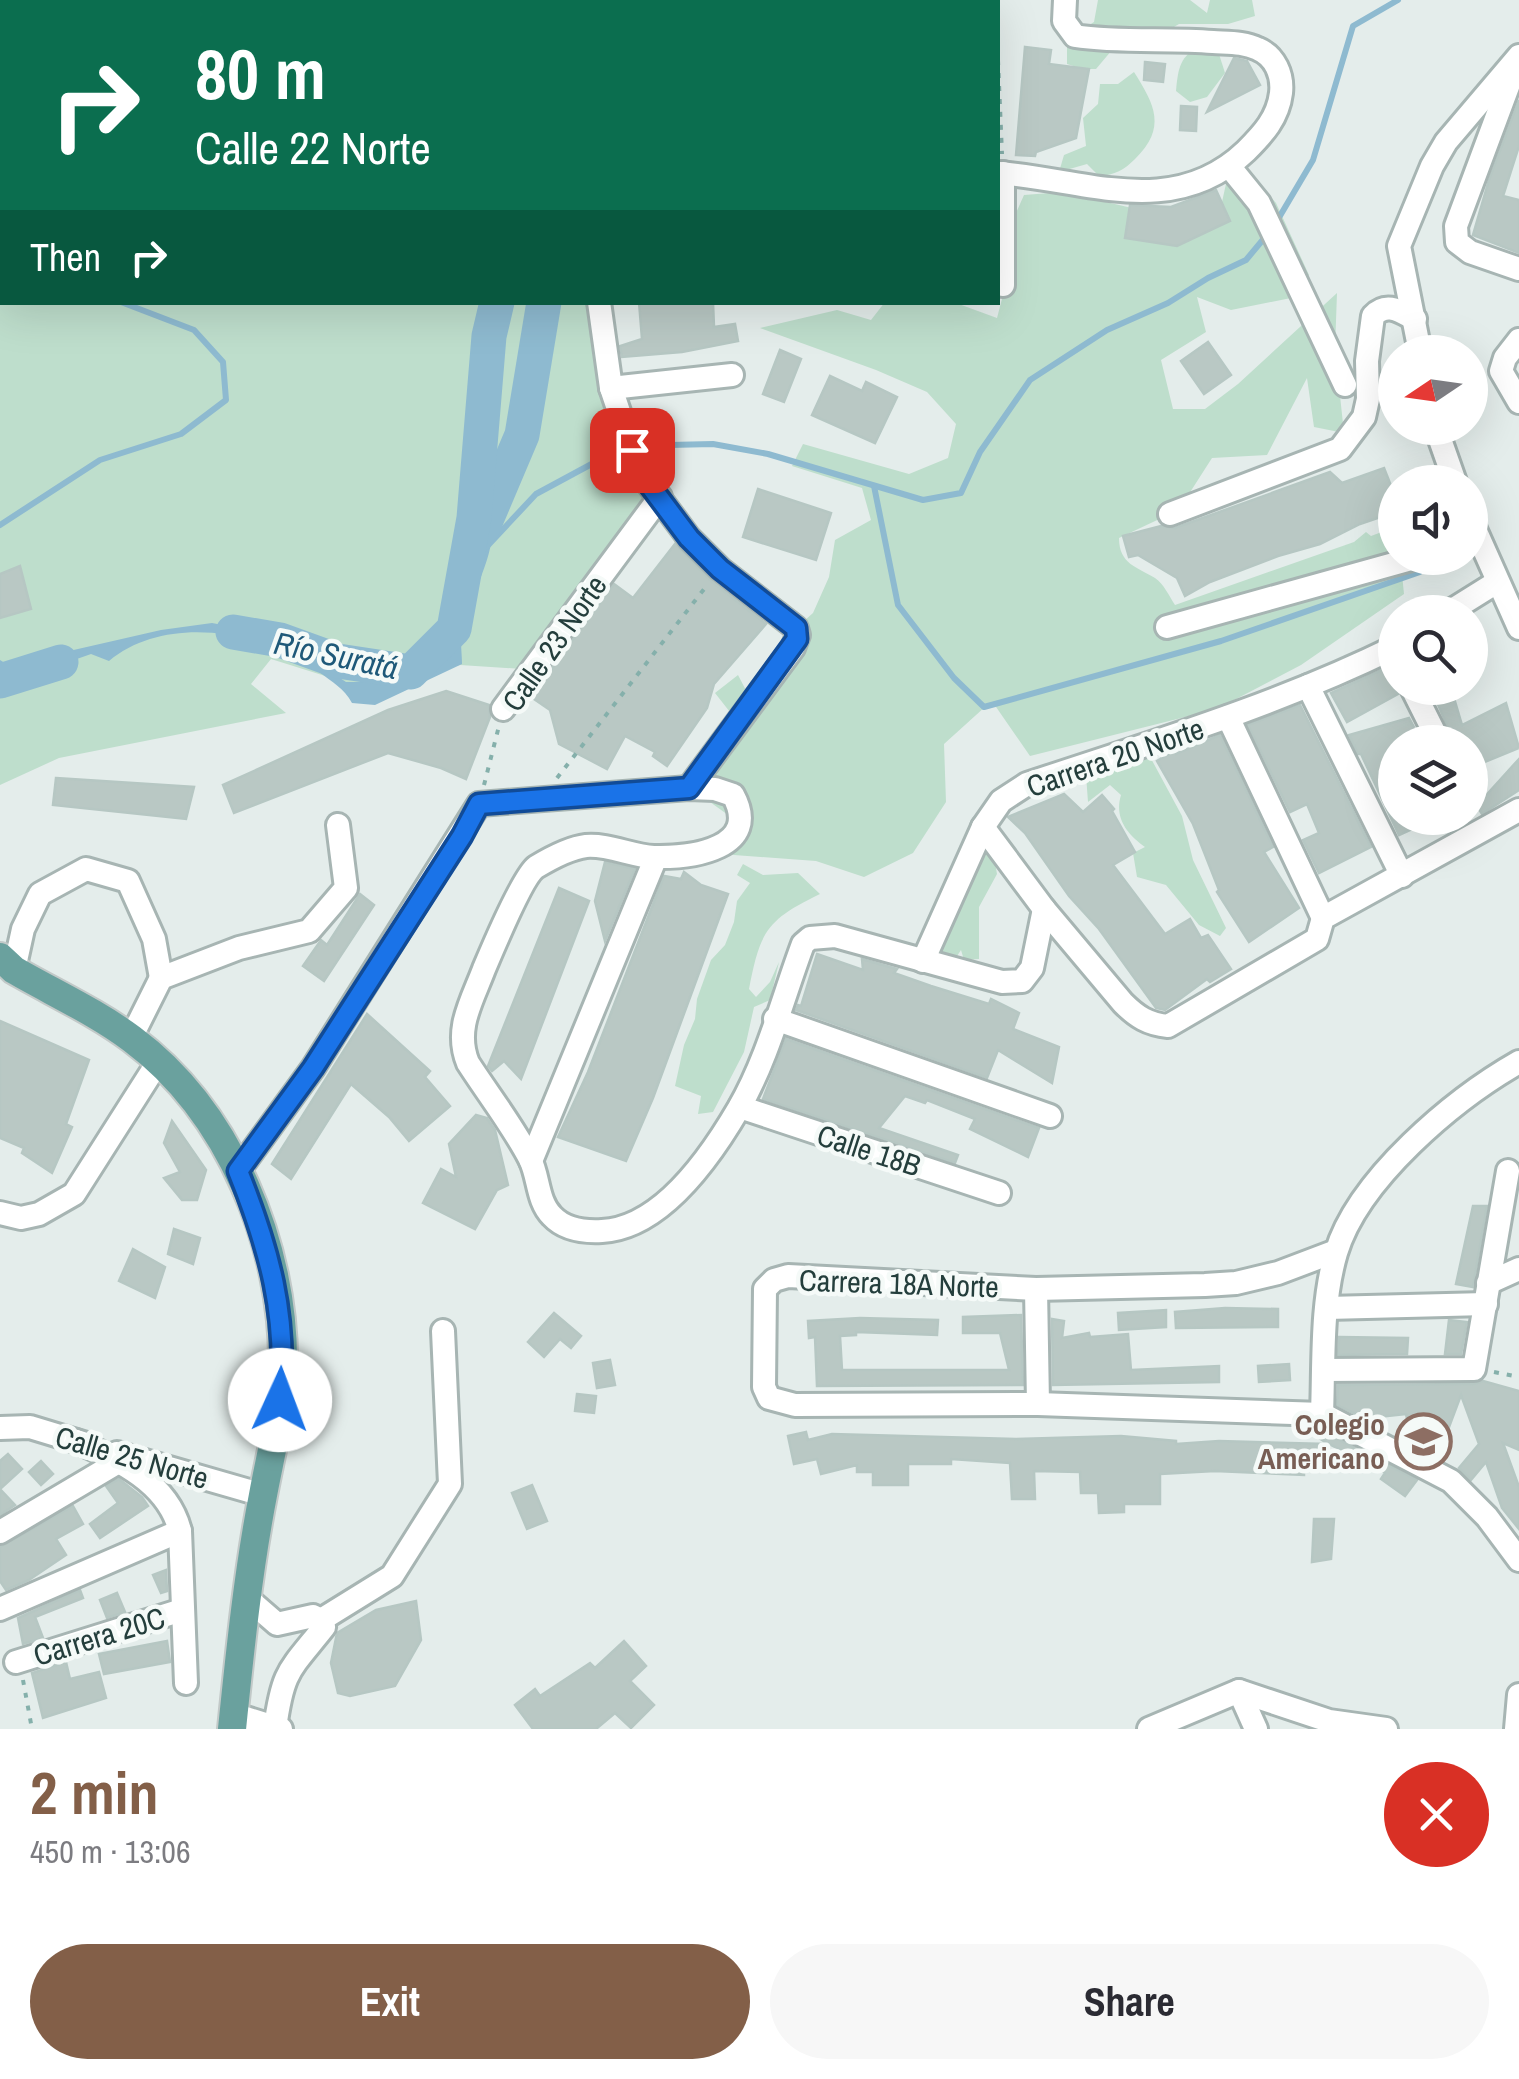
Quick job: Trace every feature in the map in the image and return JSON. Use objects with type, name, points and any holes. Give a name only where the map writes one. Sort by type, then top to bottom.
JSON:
[{"type":"main road","points":[[4,964],[132,1038],[158,1062],[215,1132],[238,1171],[263,1234],[278,1300],[283,1367],[232,1722]]},
{"type":"street","points":[[1003,285],[1000,173],[1087,188],[1184,188],[1230,166],[1263,134],[1278,108],[1281,82],[1274,59],[1261,49],[1244,44],[1075,36],[1064,22],[1065,0]]},
{"type":"street","points":[[1519,56],[1456,226],[1457,242],[1470,252],[1519,269]]},
{"type":"street","points":[[1417,335],[1400,246],[1446,142],[1519,56]]},
{"type":"street","points":[[1230,166],[1259,204],[1284,251],[1345,385]]},
{"type":"street","points":[[599,305],[611,388],[639,471],[689,538],[720,569],[796,628],[798,634],[793,648],[689,788]]},
{"type":"street","points":[[1170,514],[1340,449],[1364,417],[1370,325],[1374,316],[1377,311],[1393,308],[1415,320]]},
{"type":"street","points":[[1519,340],[1505,358],[1501,371],[1519,402]]},
{"type":"street","points":[[611,388],[732,374]]},
{"type":"street","name":"Calle 23 Norte","points":[[503,709],[660,496]]},
{"type":"street","points":[[1488,565],[1519,628]]},
{"type":"street","points":[[1167,627],[1378,568]]},
{"type":"street","points":[[1476,595],[1496,582]]},
{"type":"street","name":"Carrera 20 Norte","points":[[922,961],[983,827],[1001,801],[1027,784],[1228,717],[1378,656]]},
{"type":"street","points":[[1308,686],[1402,876]]},
{"type":"street","points":[[1228,717],[1323,918]]},
{"type":"street","points":[[238,1171],[313,1068],[479,804],[689,788],[715,789],[734,795],[740,808],[742,826],[733,840],[710,850],[656,857],[587,846],[558,854],[531,870],[490,955],[461,1028],[461,1047],[468,1063],[532,1161],[550,1215],[579,1232],[618,1230],[640,1221],[672,1197],[740,1107],[803,944],[810,938],[835,936],[1002,982],[1022,981],[1032,968],[1044,909]]},
{"type":"street","points":[[1488,826],[1519,810]]},
{"type":"street","points":[[161,978],[240,948],[309,931],[346,888],[338,825]]},
{"type":"street","points":[[983,827],[1044,909],[1136,1017],[1153,1025],[1168,1026],[1316,938],[1323,918],[1472,835]]},
{"type":"street","points":[[532,1161],[656,857]]},
{"type":"street","points":[[4,964],[40,894],[86,869],[128,881],[154,939],[161,978],[132,1038]]},
{"type":"street","points":[[776,1019],[1050,1116]]},
{"type":"street","points":[[0,1213],[22,1218],[40,1214],[74,1194],[158,1062]]},
{"type":"street","points":[[1519,1062],[1486,1080],[1410,1145],[1365,1197],[1336,1251],[1327,1308],[1322,1414],[1451,1481],[1487,1517],[1519,1560]]},
{"type":"street","name":"Calle 18B","points":[[740,1107],[999,1193]]},
{"type":"street","points":[[1324,1370],[1474,1369],[1508,1172]]},
{"type":"street","name":"Carrera 18A Norte","points":[[1322,1414],[1038,1404],[778,1402],[770,1398],[764,1387],[765,1288],[788,1276],[1036,1288],[1236,1283],[1278,1273],[1336,1251]]},
{"type":"street","points":[[1327,1308],[1487,1294],[1519,1268]]},
{"type":"street","points":[[1036,1288],[1038,1404]]},
{"type":"street","points":[[321,1620],[392,1576],[450,1484],[443,1332]]},
{"type":"street","points":[[0,1448],[12,1428]]},
{"type":"street","name":"Calle 25 Norte","points":[[12,1428],[76,1441],[263,1495]]},
{"type":"street","points":[[76,1441],[120,1461],[168,1499],[180,1531],[186,1683]]},
{"type":"street","points":[[0,1532],[120,1461]]},
{"type":"street","points":[[0,1609],[180,1531]]},
{"type":"street","points":[[232,1722],[278,1729],[282,1684],[288,1668],[324,1627],[313,1616],[277,1624],[247,1598]]},
{"type":"street","name":"Carrera 20C","points":[[16,1662],[182,1610]]},
{"type":"street","points":[[1239,1691],[1256,1729]]},
{"type":"street","points":[[1150,1729],[1239,1691],[1329,1720],[1386,1729]]},
{"type":"street","points":[[1516,1729],[1519,1695]]},
{"type":"path","points":[[542,798],[720,569]]},
{"type":"path","name":"Calle 23 Norte","points":[[479,804],[503,709]]},
{"type":"green space","points":[[1098,0],[1190,0],[1207,13],[1210,0],[1252,0],[1255,16],[1228,24],[1179,24],[1152,40],[1112,50],[1096,69],[1067,64],[1067,39],[1094,22]]},
{"type":"green space","points":[[1201,45],[1219,54],[1225,73],[1207,97],[1190,102],[1176,91],[1178,76],[1184,58]]},
{"type":"green space","points":[[1134,72],[1148,95],[1154,116],[1145,148],[1127,166],[1110,174],[1099,176],[1087,164],[1059,172],[1064,155],[1086,146],[1083,118],[1098,104],[1100,84],[1118,84]]},
{"type":"green space","points":[[1233,152],[1276,203],[1309,275],[1291,298],[1231,310],[1197,297],[1206,332],[1161,360],[1173,409],[1205,409],[1238,384],[1337,293],[1335,349],[1344,433],[1314,427],[1307,378],[1267,455],[1212,458],[1187,497],[1170,514],[1119,538],[1122,554],[1130,564],[1158,581],[1175,605],[1354,542],[1366,532],[1371,536],[1378,533],[1378,575],[1402,575],[1404,594],[1378,595],[1378,612],[1301,665],[1217,709],[1030,756],[994,704],[986,706],[944,744],[946,802],[913,853],[864,877],[816,861],[734,855],[706,848],[742,825],[710,802],[702,753],[737,721],[715,693],[738,675],[750,698],[787,636],[813,613],[829,577],[835,540],[871,520],[862,488],[792,466],[803,444],[909,474],[948,458],[956,424],[927,392],[760,328],[837,310],[871,320],[883,305],[961,305],[997,318],[1009,272],[1012,222],[1024,195],[1063,192],[1175,218],[1222,202]]},
{"type":"green space","points":[[0,305],[600,305],[653,497],[522,669],[460,665],[357,686],[271,659],[251,684],[286,713],[59,758],[0,785]]},
{"type":"green space","points":[[1133,752],[1148,753],[1182,816],[1193,860],[1226,928],[1220,936],[1199,925],[1166,885],[1137,877],[1133,853],[1145,847],[1124,825],[1119,811],[1121,795],[1110,785],[1088,802],[1086,775],[1122,765]]},
{"type":"green space","points":[[993,851],[997,874],[979,907],[979,959],[964,960],[961,950],[953,962],[938,959],[941,922],[976,854]]},
{"type":"green space","points":[[743,864],[763,875],[798,873],[820,894],[788,912],[768,930],[757,954],[749,989],[756,997],[770,982],[779,962],[770,1000],[754,1007],[744,1052],[713,1112],[698,1114],[701,1096],[675,1086],[711,960],[725,945],[737,901],[750,883],[737,875]]},
{"type":"water","points":[[506,305],[511,305],[492,381],[487,501],[492,517],[490,550],[462,632],[462,664],[375,705],[352,703],[319,672],[270,646],[214,633],[158,637],[132,646],[109,661],[91,654],[23,678],[4,671],[0,674],[0,660],[8,665],[161,630],[212,623],[260,632],[288,644],[346,682],[373,682],[429,668],[445,650],[479,565],[481,539],[470,529],[468,505],[482,486],[490,374]]},
{"type":"building","points":[[1025,47],[1051,50],[1049,64],[1089,69],[1076,138],[1036,152],[1035,156],[1016,155]]},
{"type":"building","points":[[1234,58],[1247,61],[1260,85],[1207,112]]},
{"type":"building","points":[[1145,62],[1165,64],[1163,82],[1144,80]]},
{"type":"building","points":[[1519,100],[1519,146],[1503,196],[1519,200],[1519,253],[1473,235]]},
{"type":"building","points":[[1181,106],[1197,107],[1196,131],[1180,130]]},
{"type":"building","points":[[1216,190],[1230,221],[1177,246],[1125,238],[1130,205],[1171,207]]},
{"type":"building","points":[[639,305],[713,305],[714,327],[735,324],[738,341],[682,352],[622,357],[620,346],[642,339]]},
{"type":"building","points":[[1208,342],[1231,375],[1204,394],[1181,361]]},
{"type":"building","points":[[780,350],[801,359],[784,402],[763,394]]},
{"type":"building","points":[[830,376],[862,391],[866,382],[897,397],[875,443],[812,415]]},
{"type":"building","points":[[1378,470],[1378,518],[1320,544],[1210,582],[1185,596],[1177,578],[1138,555],[1129,557],[1123,536],[1161,526],[1175,528],[1330,472],[1342,483]]},
{"type":"building","points":[[758,489],[831,513],[816,560],[743,537]]},
{"type":"building","points":[[675,544],[711,581],[766,624],[714,684],[707,708],[667,766],[653,756],[655,752],[625,736],[607,769],[559,744],[550,710],[531,697],[614,584],[633,598]]},
{"type":"building","points":[[20,566],[31,609],[0,618],[0,574]]},
{"type":"building","points":[[1378,672],[1378,705],[1347,722],[1331,693]]},
{"type":"building","points":[[446,691],[489,705],[490,717],[466,779],[388,753],[234,813],[223,785],[388,710]]},
{"type":"building","points":[[1506,703],[1519,748],[1488,761],[1488,725],[1462,725]]},
{"type":"building","points":[[1300,705],[1371,847],[1319,873],[1303,840],[1319,833],[1307,804],[1290,812],[1248,725]]},
{"type":"building","points":[[1438,705],[1456,705],[1462,725],[1447,725]]},
{"type":"building","points":[[1409,718],[1413,725],[1384,725]]},
{"type":"building","points":[[1378,727],[1378,790],[1361,754],[1349,735]]},
{"type":"building","points":[[1220,735],[1273,847],[1264,852],[1299,908],[1249,942],[1217,892],[1193,824],[1157,761]]},
{"type":"building","points":[[1519,759],[1519,790],[1488,810],[1488,793]]},
{"type":"building","points":[[56,778],[194,787],[186,819],[53,805]]},
{"type":"building","points":[[1064,794],[1083,812],[1102,795],[1114,809],[1135,852],[1113,865],[1165,934],[1190,919],[1201,938],[1208,935],[1231,969],[1210,982],[1207,979],[1165,1010],[1156,1008],[1025,833],[1008,817]]},
{"type":"building","points":[[605,862],[635,869],[605,941],[595,901]]},
{"type":"building","points":[[684,872],[701,885],[728,894],[626,1161],[558,1137],[588,1072],[664,876],[681,879]]},
{"type":"building","points":[[559,888],[589,901],[521,1079],[504,1061],[492,1071],[488,1066]]},
{"type":"building","points":[[360,894],[374,905],[324,981],[303,966],[321,940],[327,945]]},
{"type":"building","points":[[817,954],[863,970],[862,959],[897,969],[894,973],[989,1004],[991,999],[1019,1013],[1013,1029],[1059,1047],[1052,1083],[998,1050],[987,1078],[796,1010],[801,1006]]},
{"type":"building","points":[[367,1014],[430,1071],[425,1077],[450,1106],[409,1141],[389,1117],[351,1084],[291,1179],[272,1164]]},
{"type":"building","points":[[0,1021],[89,1060],[66,1124],[72,1127],[52,1173],[22,1153],[24,1148],[0,1138]]},
{"type":"building","points":[[786,1039],[1039,1128],[1028,1157],[970,1129],[975,1119],[927,1100],[925,1103],[905,1096],[879,1128],[958,1155],[955,1163],[763,1099]]},
{"type":"building","points":[[476,1115],[487,1118],[495,1130],[508,1185],[497,1190],[475,1229],[423,1203],[441,1169],[456,1177],[449,1144]]},
{"type":"building","points":[[172,1121],[206,1170],[197,1200],[182,1200],[164,1178],[180,1172],[164,1143]]},
{"type":"building","points":[[1473,1206],[1487,1206],[1473,1287],[1456,1284]]},
{"type":"building","points":[[174,1229],[200,1238],[193,1264],[168,1254]]},
{"type":"building","points":[[133,1249],[165,1267],[155,1298],[119,1281]]},
{"type":"building","points":[[1278,1309],[1278,1327],[1176,1328],[1175,1312]]},
{"type":"building","points":[[1166,1310],[1166,1327],[1119,1330],[1118,1313]]},
{"type":"building","points":[[554,1313],[581,1336],[571,1348],[560,1339],[544,1357],[528,1342]]},
{"type":"building","points":[[1021,1315],[1023,1385],[817,1386],[815,1337],[809,1338],[808,1321],[938,1320],[937,1335],[856,1332],[840,1336],[842,1370],[1009,1370],[1000,1333],[963,1333],[963,1317]]},
{"type":"building","points":[[1052,1319],[1064,1321],[1062,1338],[1089,1333],[1090,1337],[1128,1334],[1131,1370],[1219,1366],[1219,1382],[1053,1385]]},
{"type":"building","points":[[1449,1320],[1467,1322],[1461,1354],[1445,1354]]},
{"type":"building","points":[[1339,1337],[1408,1338],[1407,1354],[1338,1355]]},
{"type":"building","points":[[610,1360],[615,1385],[597,1388],[593,1363]]},
{"type":"building","points":[[1289,1364],[1290,1380],[1259,1382],[1258,1366]]},
{"type":"building","points":[[1483,1381],[1519,1391],[1519,1450],[1503,1443],[1519,1487],[1519,1529],[1502,1508],[1486,1462],[1471,1480],[1459,1468],[1479,1444],[1461,1395],[1446,1435],[1431,1429],[1436,1416],[1378,1417],[1377,1425],[1337,1405],[1338,1385]]},
{"type":"building","points":[[577,1394],[596,1396],[594,1413],[575,1411]]},
{"type":"building","points":[[806,1432],[808,1440],[832,1434],[1016,1439],[1121,1436],[1176,1444],[1328,1444],[1310,1432],[1324,1432],[1417,1480],[1405,1496],[1381,1479],[1385,1473],[1329,1444],[1329,1461],[1304,1461],[1304,1475],[1215,1471],[1160,1474],[1160,1504],[1124,1504],[1124,1512],[1099,1513],[1098,1493],[1081,1493],[1080,1472],[1034,1471],[1035,1499],[1012,1499],[1010,1463],[951,1459],[951,1464],[908,1464],[908,1485],[873,1485],[873,1472],[857,1472],[857,1465],[821,1474],[817,1459],[794,1464],[788,1436]]},
{"type":"building","points":[[8,1454],[22,1469],[0,1489],[0,1461]]},
{"type":"building","points":[[41,1461],[53,1474],[41,1485],[29,1472]]},
{"type":"building","points":[[119,1479],[148,1506],[100,1538],[90,1524],[118,1503],[106,1486]]},
{"type":"building","points":[[532,1485],[547,1521],[527,1529],[512,1493]]},
{"type":"building","points":[[0,1489],[15,1505],[0,1515]]},
{"type":"building","points":[[73,1506],[83,1524],[56,1539],[66,1555],[6,1590],[0,1581],[0,1547]]},
{"type":"building","points":[[1314,1519],[1334,1519],[1331,1559],[1312,1562]]},
{"type":"building","points":[[166,1570],[167,1591],[161,1593],[153,1575]]},
{"type":"building","points":[[80,1590],[83,1598],[35,1617],[43,1638],[23,1644],[18,1618]]},
{"type":"building","points":[[117,1593],[125,1612],[107,1618],[100,1600]]},
{"type":"building","points":[[416,1601],[421,1640],[395,1686],[350,1696],[338,1693],[331,1663],[337,1633],[376,1610]]},
{"type":"building","points":[[167,1641],[170,1662],[104,1674],[99,1654]]},
{"type":"building","points":[[624,1641],[646,1666],[630,1681],[654,1705],[631,1728],[615,1713],[596,1729],[533,1729],[515,1705],[535,1689],[540,1696],[590,1663],[595,1668]]},
{"type":"building","points":[[66,1662],[70,1679],[99,1672],[106,1698],[43,1718],[32,1673]]},
{"type":"waterway","points":[[1274,226],[1313,160],[1353,26],[1398,0]]},
{"type":"waterway","points":[[464,571],[536,494],[625,446],[713,444],[768,454],[923,500],[961,493],[980,452],[1030,380],[1107,330],[1168,303],[1246,260],[1266,236]]},
{"type":"waterway","points":[[0,525],[100,460],[181,434],[226,400],[223,362],[194,330],[129,305]]},
{"type":"waterway","name":"Río Suratá","points":[[233,632],[280,640],[338,661],[411,672],[454,629],[474,518],[489,336],[496,305]]},
{"type":"waterway","points":[[483,527],[522,435],[544,305]]},
{"type":"waterway","points":[[874,486],[898,605],[954,678],[984,707],[1221,641],[1411,575]]},
{"type":"waterway","name":"Río Suratá","points":[[0,681],[61,662]]},
{"type":"place","name":"Colegio Americano","points":[[1424,1441]]},
{"type":"route","points":[[280,1400],[283,1367],[278,1300],[263,1234],[238,1171],[313,1068],[479,804],[689,788],[797,639],[796,628],[720,569],[689,538],[639,471],[632,450]]}]
